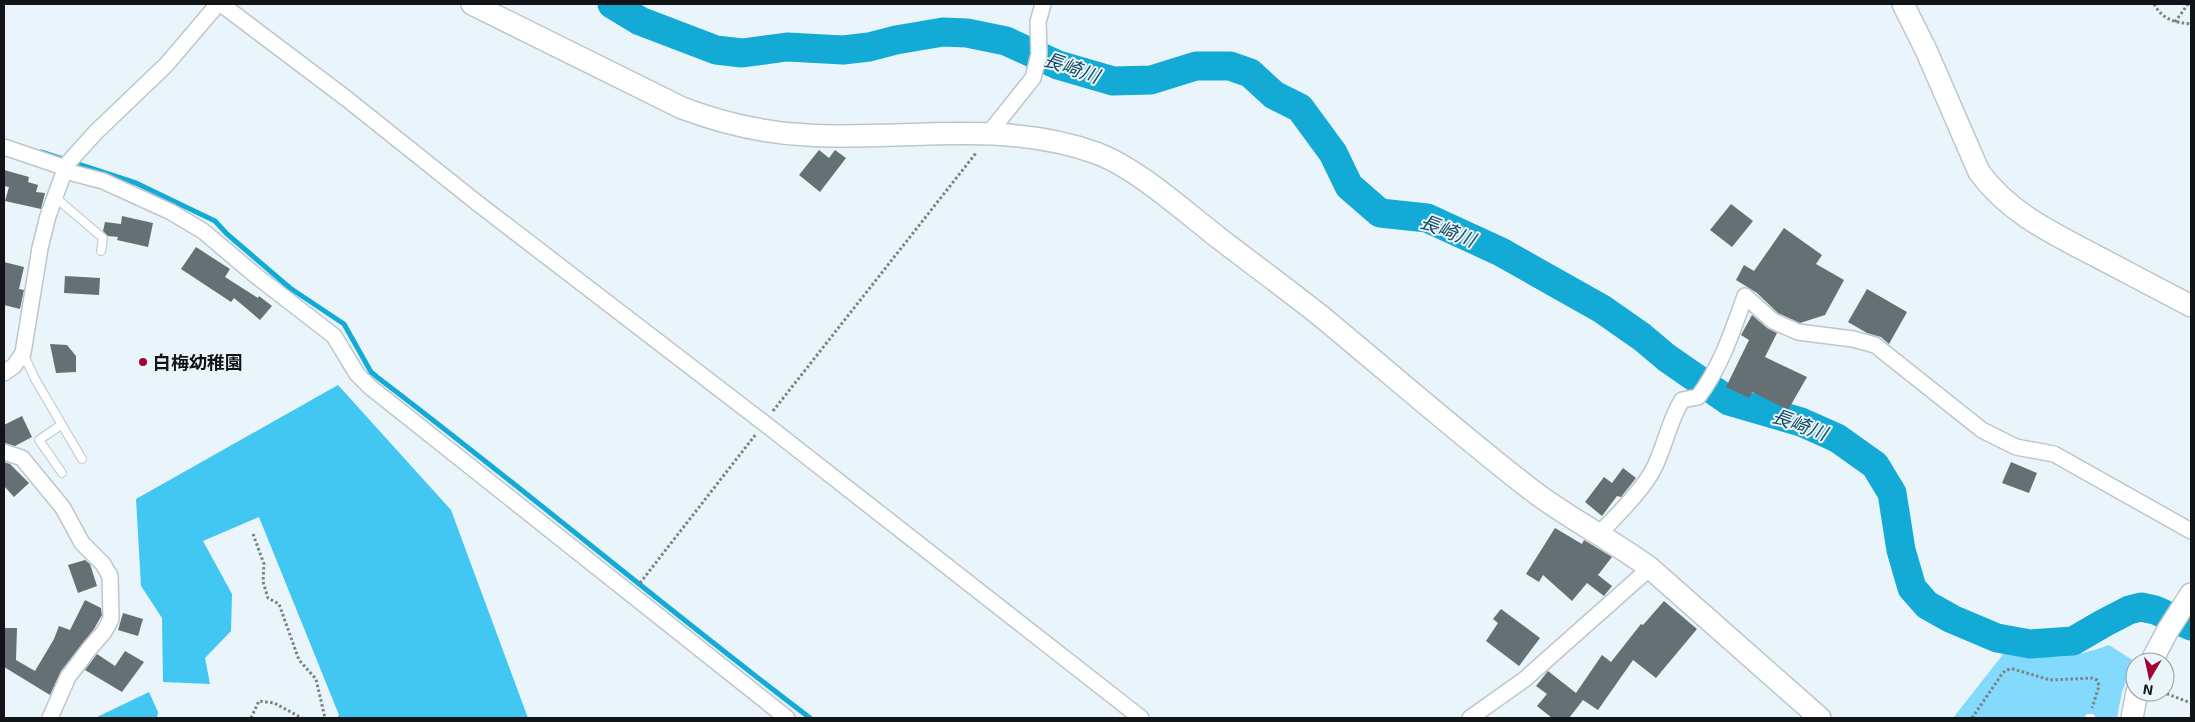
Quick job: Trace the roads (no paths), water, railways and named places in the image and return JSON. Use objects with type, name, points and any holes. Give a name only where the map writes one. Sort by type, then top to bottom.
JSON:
[{"type":"street","points":[[4,373],[14,366],[23,353],[40,248],[48,216],[67,165],[166,65],[219,4],[347,99],[476,202],[764,423],[1141,718]]},
{"type":"street","points":[[472,4],[682,108],[715,120],[751,128],[809,135],[989,133],[1056,142],[1097,154],[1132,172],[1318,314],[1530,490],[1570,518],[1600,533],[1650,568],[1820,718]]},
{"type":"street","points":[[989,133],[1033,78],[1039,54],[1038,22],[1042,4]]},
{"type":"street","points":[[1903,4],[1926,50],[1979,172],[1990,187],[2009,205],[2036,225],[2191,306]]},
{"type":"street","points":[[4,147],[67,165],[170,212],[203,231],[255,275],[334,336],[357,374],[370,387],[787,718]]},
{"type":"street","points":[[1600,533],[1628,503],[1654,469],[1675,411],[1682,400],[1698,397],[1711,380],[1724,354],[1745,296],[1772,321],[1798,332],[1853,339],[1875,345],[1982,430],[2016,447],[2054,454],[2191,531]]},
{"type":"street","points":[[4,452],[22,458],[63,508],[82,543],[103,564],[110,576],[111,619],[104,632],[68,677],[50,718]]},
{"type":"street","points":[[1470,718],[1525,679],[1650,568]]},
{"type":"street","points":[[2156,652],[2191,594]]},
{"type":"street","points":[[2132,718],[2135,702]]},
{"type":"lane","points":[[56,198],[103,238],[101,251]]},
{"type":"lane","points":[[23,353],[35,380],[82,459]]},
{"type":"lane","points":[[61,425],[39,440],[62,473]]},
{"type":"waterway","name":"長崎川","points":[[612,4],[640,21],[716,50],[742,53],[787,47],[843,50],[869,47],[943,32],[967,33],[1006,41],[1058,65],[1113,81],[1151,80],[1196,66],[1230,66],[1250,73],[1274,95],[1300,108],[1333,153],[1349,186],[1380,213],[1427,218],[1501,252],[1602,309],[1642,337],[1667,358],[1729,401],[1801,422],[1837,438],[1875,465],[1892,493],[1901,550],[1912,588],[1927,605],[1952,619],[1997,638],[2030,644],[2073,641],[2129,610],[2141,607],[2155,610],[2191,626]]},
{"type":"waterway","points":[[41,152],[136,183],[215,221],[227,234],[290,288],[344,324],[371,372],[810,718]]},
{"type":"place","name":"白梅幼稚園","points":[[143,362]]}]
